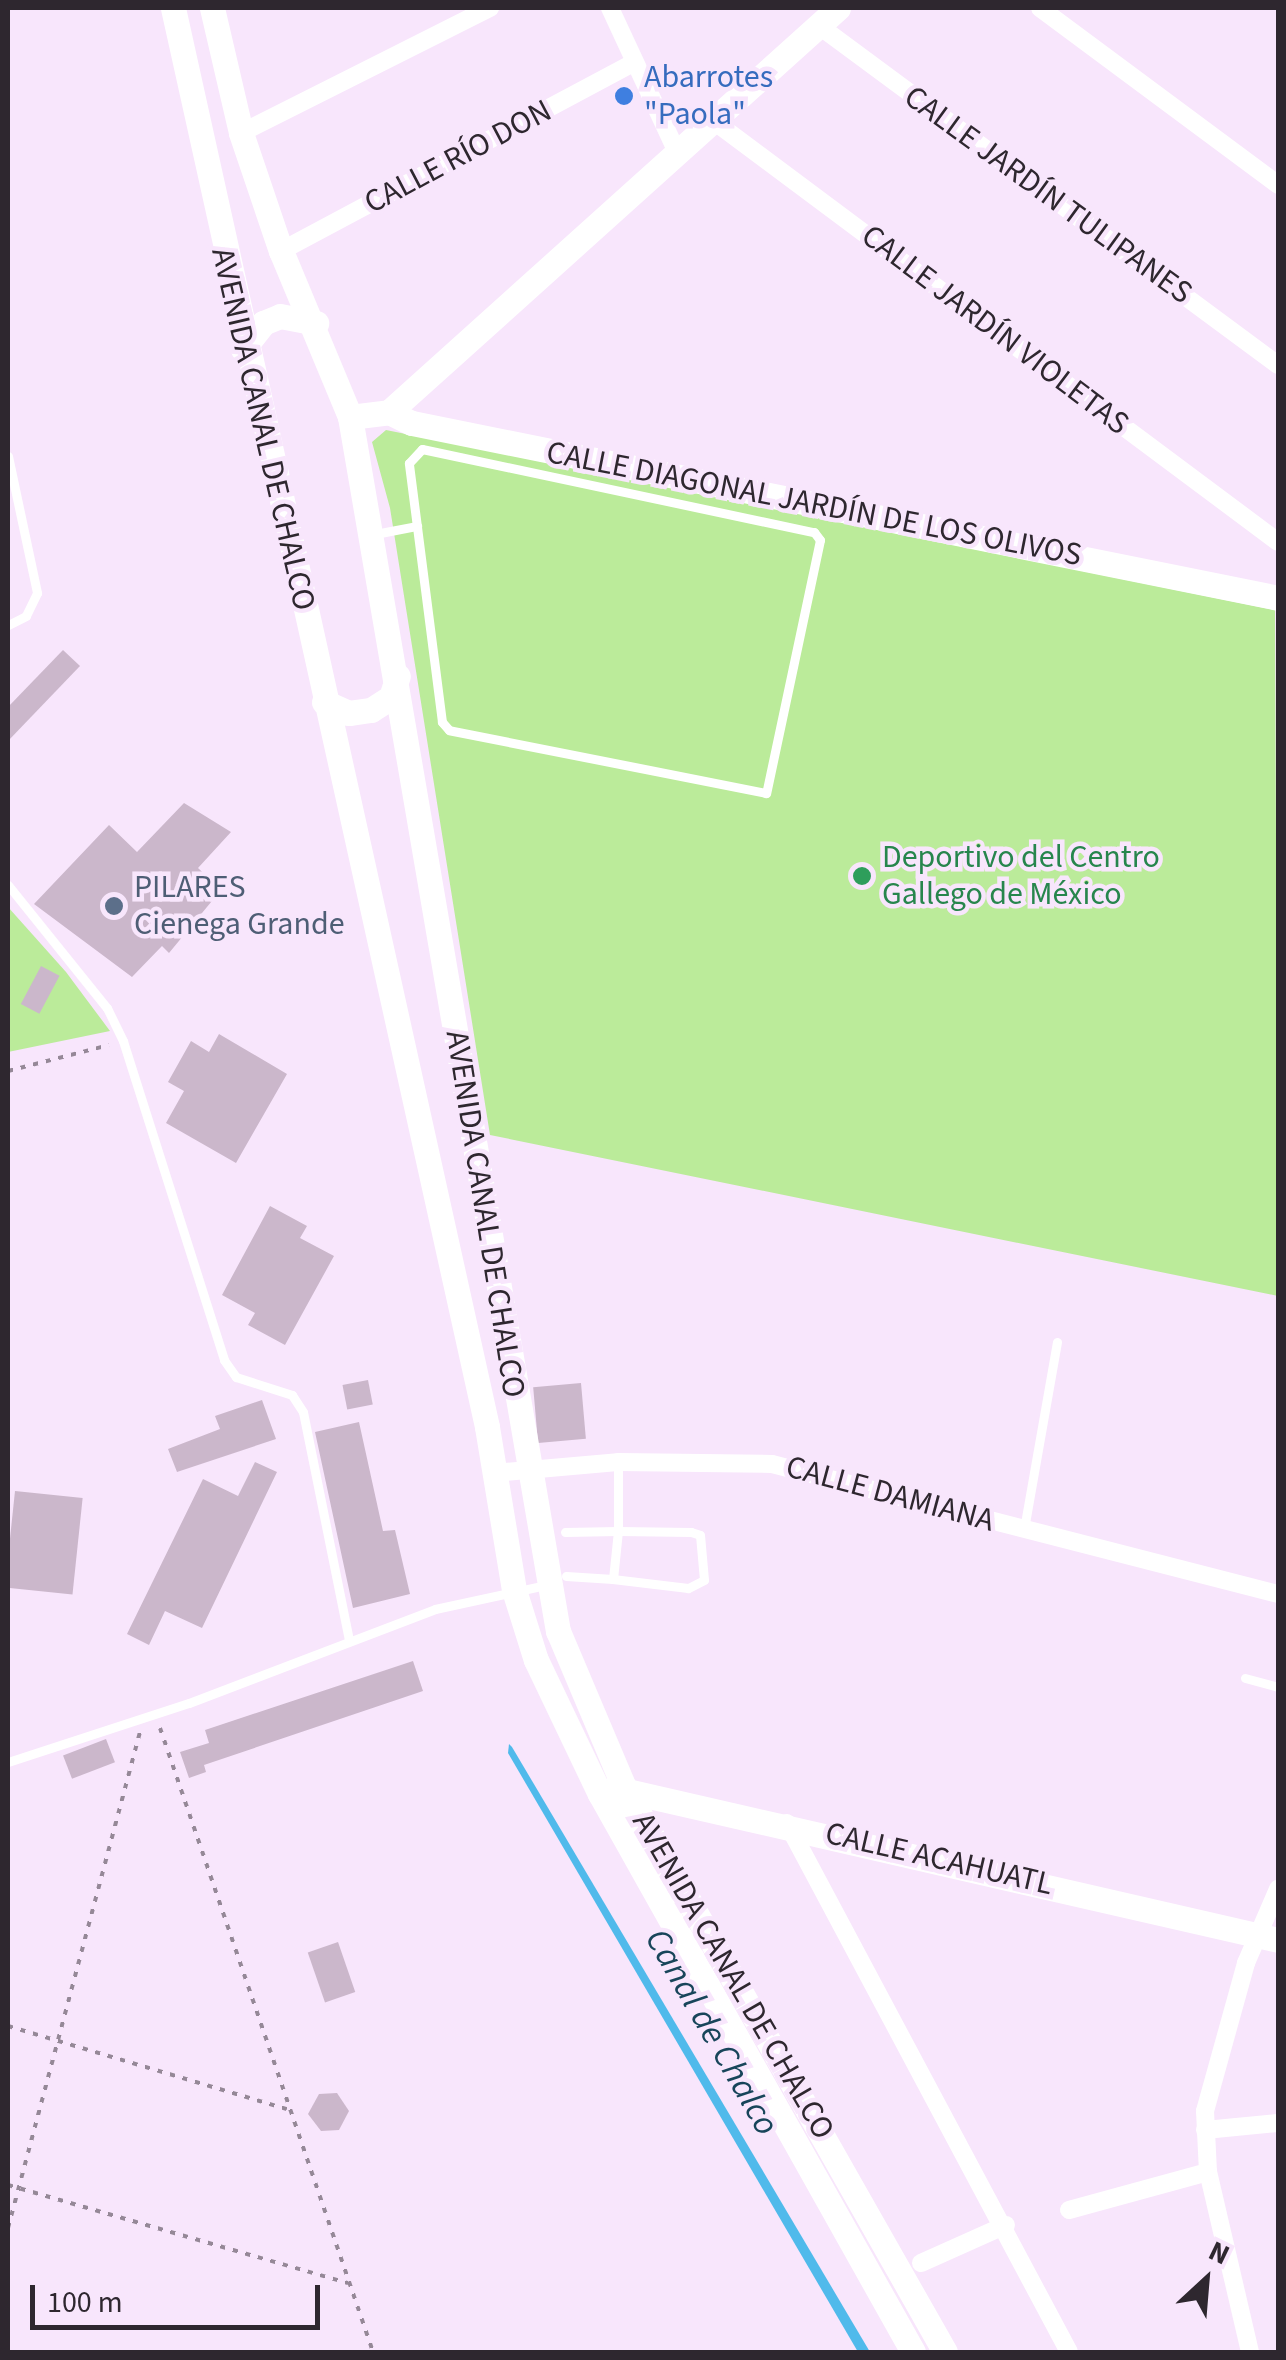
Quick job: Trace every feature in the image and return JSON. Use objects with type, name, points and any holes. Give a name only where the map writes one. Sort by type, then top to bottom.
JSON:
[{"type":"main road","name":"AVENIDA CANAL DE CHALCO","points":[[173,8],[243,349],[493,1473],[514,1590],[536,1660],[945,2352]]},
{"type":"main road","name":"AVENIDA CANAL DE CHALCO","points":[[212,8],[241,133],[280,251],[316,323],[350,416],[398,676],[528,1471],[558,1580],[558,1631],[612,1789],[913,2352]]},
{"type":"main road","points":[[389,412],[838,8]]},
{"type":"main road","points":[[243,349],[263,323],[280,316],[316,323]]},
{"type":"main road","name":"CALLE DIAGONAL JARDÍN DE LOS OLIVOS","points":[[350,416],[389,412],[412,423],[1278,598]]},
{"type":"main road","points":[[324,702],[349,713],[370,710],[391,697],[398,676]]},
{"type":"main road","name":"CALLE ACAHUATL","points":[[612,1789],[788,1823],[1269,1937]]},
{"type":"street","points":[[241,133],[490,8]]},
{"type":"street","points":[[610,8],[676,150]]},
{"type":"street","points":[[1040,8],[1278,185]]},
{"type":"street","name":"CALLE JARDÍN TULIPANES","points":[[818,25],[1278,365]]},
{"type":"street","name":"CALLE RÍO DON","points":[[280,251],[635,62]]},
{"type":"street","name":"CALLE JARDÍN VIOLETAS","points":[[711,119],[1278,542]]},
{"type":"street","name":"CALLE DAMIANA","points":[[493,1473],[618,1462],[772,1464],[1278,1594]]},
{"type":"street","points":[[788,1823],[1006,2226],[1069,2352]]},
{"type":"street","points":[[1250,2352],[1208,2172],[1205,2130],[1269,1937],[1278,1889]]},
{"type":"street","points":[[1205,2130],[1278,2124]]},
{"type":"street","points":[[1069,2210],[1208,2172]]},
{"type":"street","points":[[921,2263],[1006,2226]]},
{"type":"lane","points":[[422,449],[804,527],[820,540],[769,788],[757,795],[459,734],[442,722],[417,526],[409,463],[422,449]]},
{"type":"lane","points":[[8,456],[38,593],[26,616],[8,624]]},
{"type":"lane","points":[[372,535],[417,526]]},
{"type":"lane","points":[[8,885],[107,1008],[122,1041],[224,1360],[236,1377],[292,1395],[303,1412],[349,1640]]},
{"type":"lane","points":[[1024,1529],[1057,1342]]},
{"type":"lane","points":[[614,1578],[618,1462]]},
{"type":"lane","points":[[8,1762],[156,1714],[349,1640],[514,1590],[558,1580],[614,1578],[688,1588],[704,1580],[700,1535],[565,1532]]},
{"type":"lane","points":[[1244,1678],[1278,1687]]},
{"type":"path","points":[[8,1072],[122,1041]]},
{"type":"path","points":[[156,1714],[372,2352]]},
{"type":"path","points":[[8,2228],[55,2040],[144,1718]]},
{"type":"path","points":[[8,2026],[287,2109]]},
{"type":"path","points":[[8,2185],[348,2284]]},
{"type":"green space","name":"Deportivo del Centro Gallego de México","points":[[386,430],[1275,610],[1278,1296],[490,1135],[390,508],[372,442]]},
{"type":"green space","points":[[8,907],[66,972],[110,1031],[8,1052]]},
{"type":"water","points":[[509,1744],[870,2352],[858,2352],[508,1753]]},
{"type":"building","points":[[63,650],[80,666],[8,741],[8,707]]},
{"type":"building","points":[[184,803],[231,832],[198,868],[221,890],[169,953],[162,946],[132,977],[34,904],[109,825],[137,852]]},
{"type":"building","points":[[41,966],[60,976],[39,1014],[21,1004]]},
{"type":"building","points":[[219,1034],[287,1074],[236,1163],[166,1123],[184,1091],[168,1082],[191,1041],[209,1052]]},
{"type":"building","points":[[270,1206],[307,1226],[300,1238],[334,1256],[285,1345],[248,1325],[255,1313],[222,1295]]},
{"type":"building","points":[[368,1380],[373,1405],[347,1410],[342,1385]]},
{"type":"building","points":[[581,1383],[586,1439],[538,1443],[533,1387]]},
{"type":"building","points":[[262,1400],[276,1439],[177,1472],[168,1449],[220,1429],[215,1416]]},
{"type":"building","points":[[359,1422],[383,1531],[395,1530],[410,1594],[353,1608],[315,1432]]},
{"type":"building","points":[[255,1462],[277,1472],[202,1628],[165,1611],[149,1645],[127,1634],[203,1479],[238,1496]]},
{"type":"building","points":[[15,1491],[83,1498],[72,1595],[8,1588]]},
{"type":"building","points":[[413,1661],[423,1691],[204,1765],[206,1772],[189,1778],[180,1752],[209,1743],[205,1730]]},
{"type":"building","points":[[106,1739],[115,1762],[72,1779],[63,1755]]},
{"type":"building","points":[[338,1942],[355,1992],[325,2003],[308,1952]]},
{"type":"building","points":[[337,2093],[349,2111],[339,2130],[321,2131],[308,2114],[319,2094]]},
{"type":"place","name":"Abarrotes \"Paola\"","points":[[624,96]]},
{"type":"place","name":"Deportivo del Centro Gallego de México","points":[[862,876]]},
{"type":"place","name":"PILARES Cienega Grande","points":[[114,906]]},
{"type":"water label","name":"Canal de Chalco","points":[[712,2032]]}]
